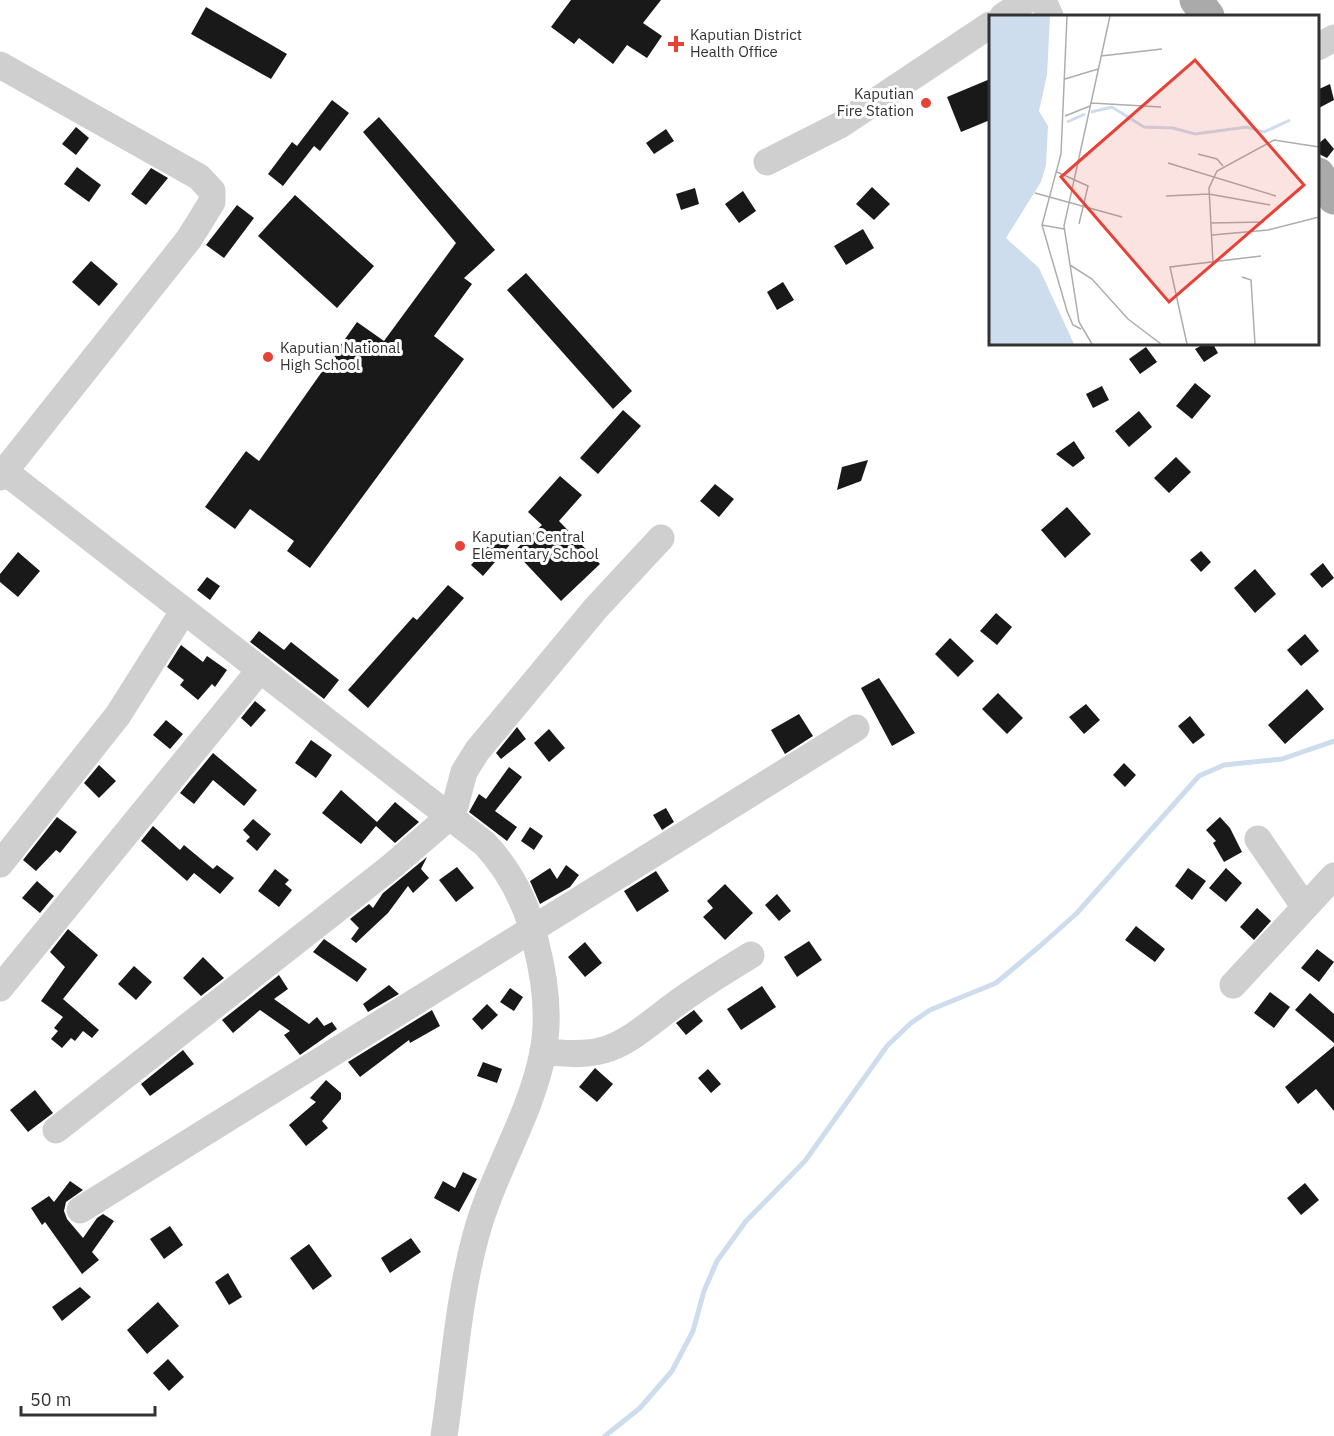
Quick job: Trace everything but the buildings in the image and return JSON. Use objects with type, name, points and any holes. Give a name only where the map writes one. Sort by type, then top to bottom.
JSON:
[{"type":"main road","points":[[1196,0],[1207,15]]},
{"type":"main road","points":[[1319,177],[1334,198]]},
{"type":"street","points":[[1004,15],[1027,0]]},
{"type":"street","points":[[1043,0],[1050,15]]},
{"type":"street","points":[[767,162],[840,125],[989,26]]},
{"type":"street","points":[[1319,46],[1334,38]]},
{"type":"street","points":[[0,65],[199,177],[212,191],[212,202],[189,239],[2,474],[449,817],[496,857],[520,895],[532,927],[546,1007],[543,1051],[529,1099],[485,1204],[468,1265],[444,1436]]},
{"type":"street","points":[[56,1130],[383,873],[449,817],[455,806],[464,772],[477,751],[596,608],[661,538]]},
{"type":"street","points":[[0,864],[118,715],[183,612]]},
{"type":"street","points":[[0,987],[259,671]]},
{"type":"street","points":[[80,1210],[532,927],[856,728]]},
{"type":"street","points":[[1258,839],[1304,906]]},
{"type":"street","points":[[1233,985],[1334,876]]},
{"type":"street","points":[[543,1051],[591,1054],[619,1046],[702,986],[751,955]]},
{"type":"waterway","points":[[605,1436],[640,1408],[672,1371],[693,1331],[704,1291],[717,1261],[746,1221],[805,1161],[887,1046],[911,1023],[930,1010],[996,983],[1040,946],[1076,914],[1199,776],[1224,765],[1282,759],[1334,741]]},
{"type":"place","name":"Kaputian District Health Office","points":[[676,44]]},
{"type":"place","name":"Kaputian Fire Station","points":[[926,103]]},
{"type":"place","name":"Kaputian National High School","points":[[268,357]]},
{"type":"place","name":"Kaputian Central Elementary School","points":[[460,546]]}]
